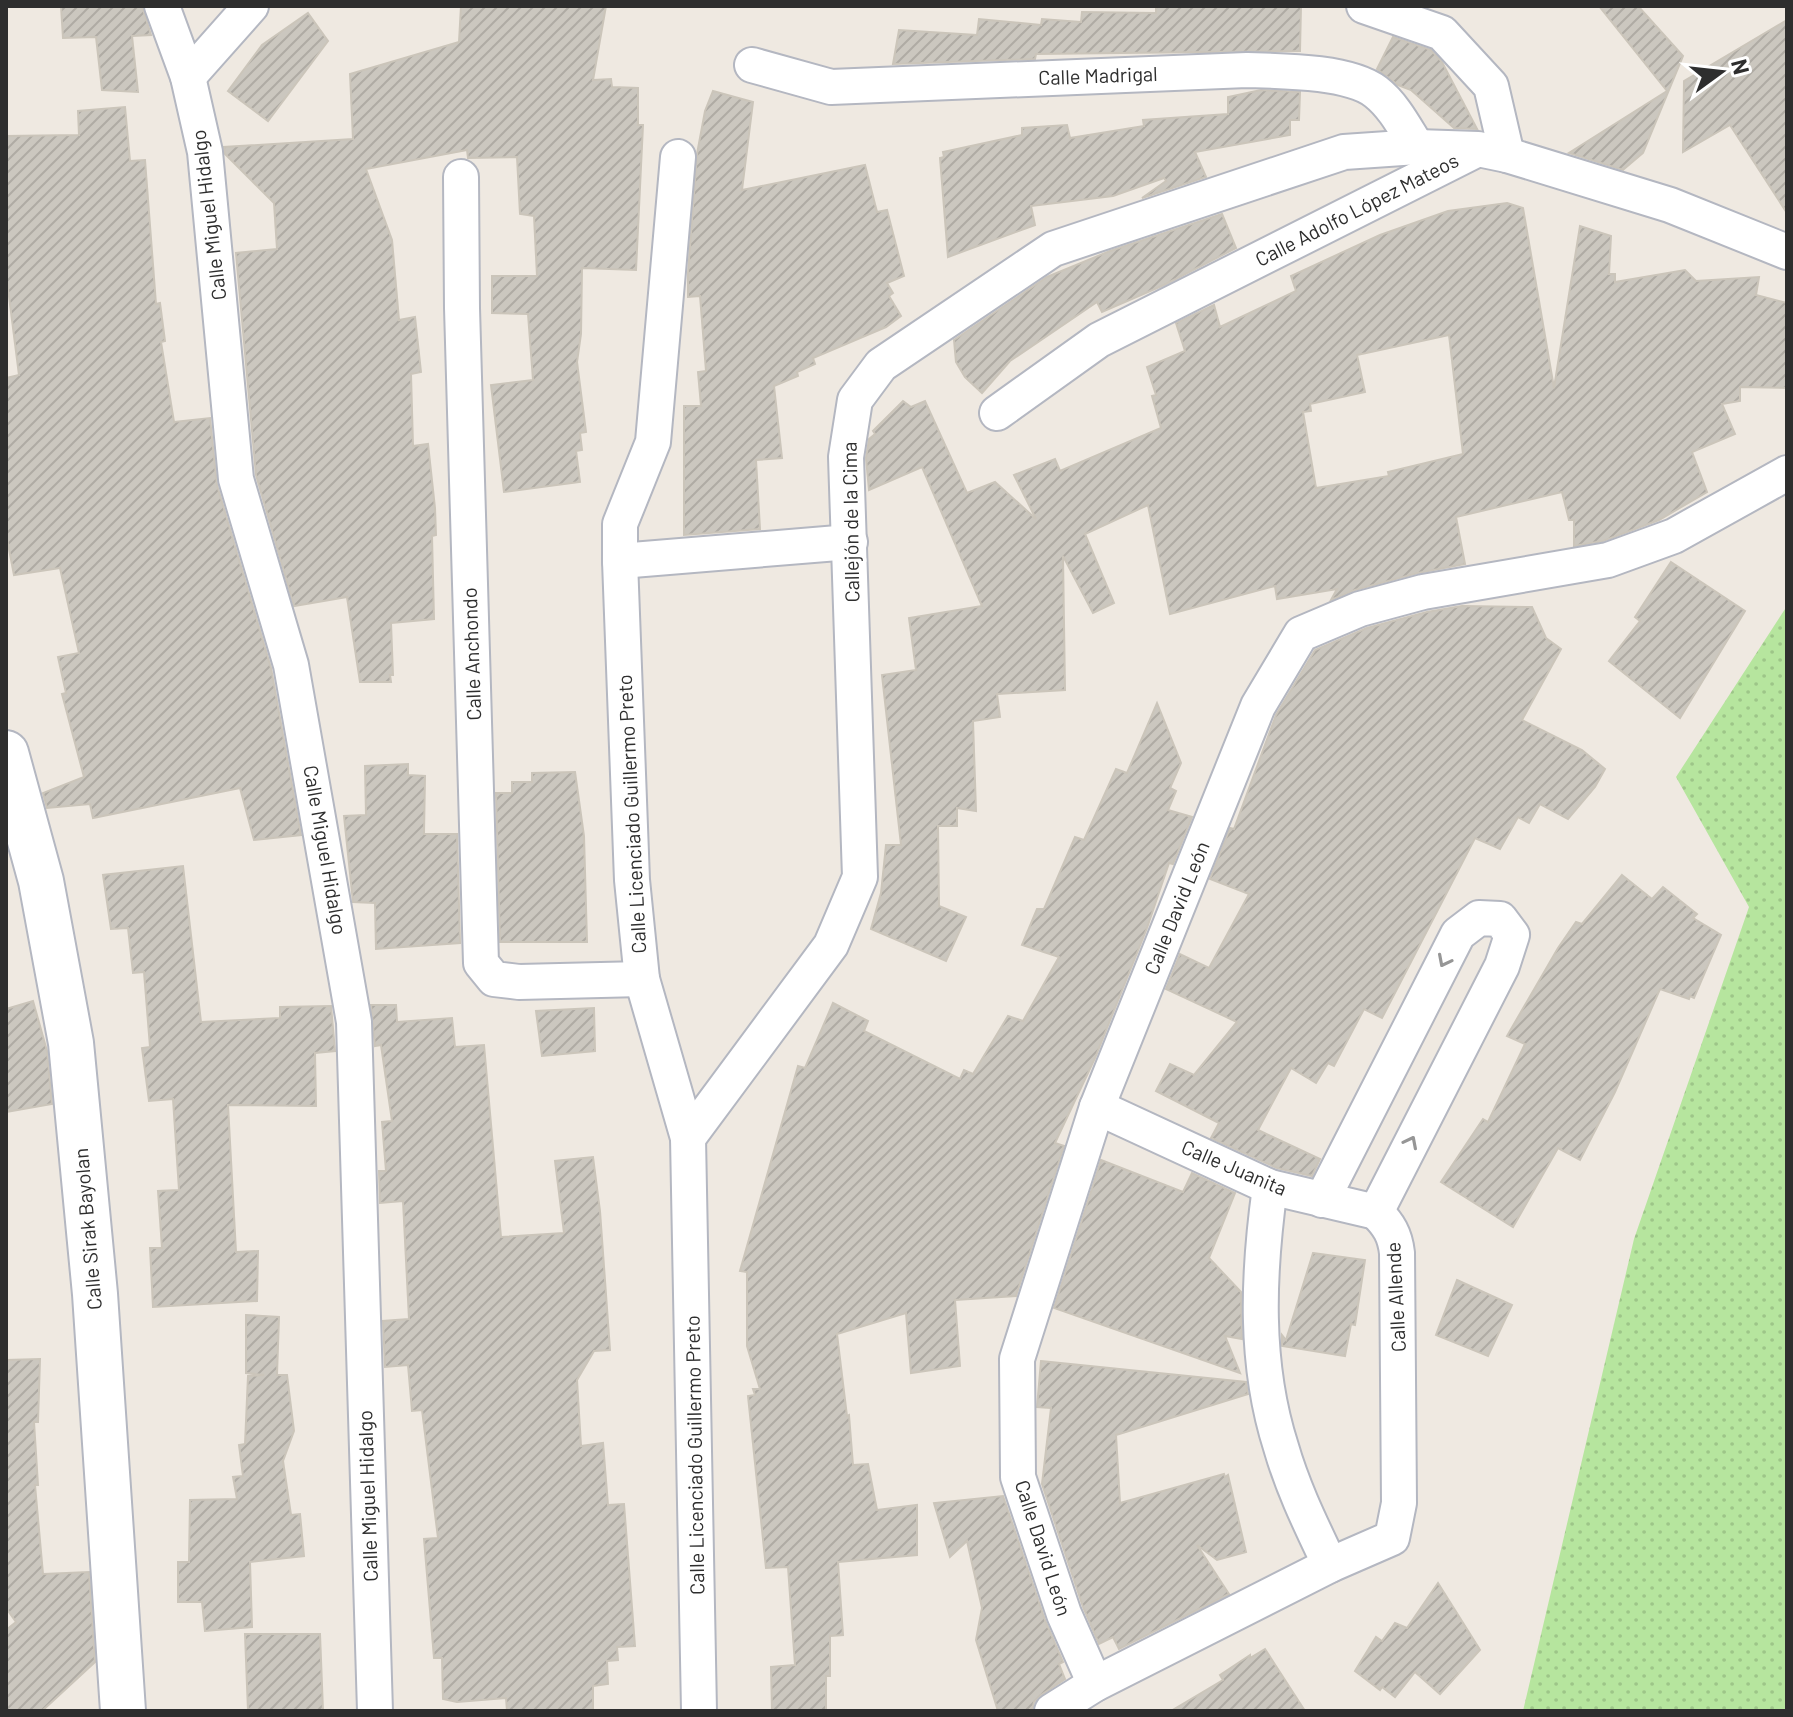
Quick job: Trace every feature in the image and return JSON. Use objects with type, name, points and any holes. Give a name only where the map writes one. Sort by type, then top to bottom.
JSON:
[{"type":"main road","name":"Calle Sirak Bayolan","points":[[6,753],[41,881],[71,1043],[96,1309],[123,1711]]},
{"type":"street","name":"Calle Miguel Hidalgo","points":[[162,6],[188,77],[205,152],[236,479],[291,665],[354,1022],[375,1711]]},
{"type":"street","points":[[188,77],[251,6]]},
{"type":"street","points":[[1364,6],[1442,33],[1491,86],[1492,152],[1670,205],[1787,252]]},
{"type":"street","name":"Calle Madrigal","points":[[752,65],[831,87],[1247,70],[1294,72],[1341,78],[1374,90],[1392,108],[1417,147]]},
{"type":"street","name":"Callejón de la Cima","points":[[688,1138],[831,945],[860,877],[846,457],[855,400],[881,365],[1053,249],[1344,152],[1417,147],[1492,152]]},
{"type":"street","name":"Calle Adolfo López Mateos","points":[[997,413],[1099,340],[1492,152]]},
{"type":"street","name":"Calle Licenciado Guillermo Preto","points":[[678,157],[653,442],[620,524],[620,561],[632,880],[642,979],[688,1138],[699,1711]]},
{"type":"street","name":"Calle Anchondo","points":[[461,177],[462,324],[481,963],[494,979],[519,982],[642,979]]},
{"type":"street","name":"Calle David León","points":[[1095,1684],[1064,1614],[1018,1477],[1017,1359],[1097,1107],[1258,706],[1301,634],[1360,609],[1423,592],[1608,560],[1674,536],[1787,473]]},
{"type":"street","points":[[620,561],[850,542]]},
{"type":"street","points":[[1322,1200],[1458,934],[1479,918],[1500,919],[1512,935],[1502,966],[1376,1212]]},
{"type":"street","name":"Calle Juanita","points":[[1097,1107],[1270,1187],[1376,1212]]},
{"type":"street","points":[[1270,1187],[1261,1252],[1260,1317],[1266,1382],[1280,1446],[1302,1507],[1330,1565]]},
{"type":"street","name":"Calle Allende","points":[[1052,1711],[1095,1684],[1330,1565],[1392,1538],[1399,1503],[1397,1253],[1389,1224],[1376,1212]]},
{"type":"green space","points":[[1787,606],[1787,1711],[1523,1711],[1634,1239],[1749,907],[1676,777]]},
{"type":"building","points":[[61,6],[142,6],[151,35],[132,36],[138,92],[102,90],[96,37],[63,38]]},
{"type":"building","points":[[461,6],[606,6],[593,80],[611,79],[612,87],[638,88],[638,125],[643,125],[636,270],[582,268],[581,334],[577,362],[586,432],[580,433],[582,450],[576,451],[580,482],[504,492],[491,385],[533,380],[528,314],[492,313],[492,276],[537,276],[534,216],[520,214],[517,157],[468,158],[467,150],[366,169],[392,240],[399,320],[415,317],[421,372],[411,374],[413,446],[428,444],[436,535],[432,536],[434,619],[391,623],[391,682],[360,682],[347,597],[294,606],[256,475],[236,253],[277,249],[274,203],[225,154],[224,147],[353,139],[350,74],[459,42]]},
{"type":"building","points":[[1156,6],[1301,6],[1300,51],[1036,54],[1035,59],[893,64],[899,30],[977,35],[979,19],[1041,25],[1042,19],[1081,22],[1082,12],[1156,13]]},
{"type":"building","points":[[1599,6],[1638,6],[1683,56],[1643,153],[1623,170],[1569,153],[1667,91]]},
{"type":"building","points":[[308,13],[328,41],[268,121],[228,91],[262,45]]},
{"type":"building","points":[[1787,20],[1787,213],[1730,125],[1683,152],[1684,81]]},
{"type":"building","points":[[1393,37],[1431,50],[1442,62],[1477,129],[1454,128],[1411,90],[1398,85],[1377,69]]},
{"type":"building","points":[[1261,90],[1300,92],[1299,120],[1290,120],[1290,135],[1195,152],[1206,177],[1142,198],[1166,181],[1164,178],[1113,196],[1031,206],[1035,225],[948,257],[940,158],[944,157],[943,152],[1022,135],[1022,128],[1067,125],[1070,138],[1144,126],[1143,120],[1228,114],[1228,97]]},
{"type":"building","points":[[713,91],[753,102],[742,190],[865,165],[877,212],[887,210],[904,276],[887,283],[893,293],[889,296],[901,316],[886,327],[813,358],[815,364],[797,372],[798,376],[774,386],[782,458],[756,460],[760,529],[684,535],[684,406],[701,406],[698,372],[706,371],[700,296],[688,297],[688,273],[697,154],[705,111]]},
{"type":"building","points":[[125,107],[130,161],[145,160],[156,304],[160,303],[165,341],[161,342],[174,422],[210,418],[217,485],[271,668],[301,835],[254,840],[240,788],[93,818],[90,804],[47,808],[43,793],[84,777],[62,694],[66,693],[58,657],[79,653],[60,568],[14,575],[6,534],[6,378],[19,375],[6,273],[6,136],[79,135],[78,111]]},
{"type":"building","points":[[1507,203],[1523,208],[1554,388],[1580,226],[1611,236],[1609,274],[1615,274],[1615,282],[1685,270],[1696,281],[1759,277],[1756,295],[1787,303],[1787,388],[1740,387],[1740,401],[1722,404],[1735,434],[1692,452],[1707,492],[1659,520],[1603,541],[1574,546],[1574,520],[1569,520],[1562,492],[1456,517],[1465,564],[1418,573],[1355,590],[1331,600],[1337,589],[1277,599],[1275,586],[1170,614],[1148,505],[1085,534],[1114,603],[1093,613],[1063,556],[1065,690],[997,694],[1000,717],[973,721],[976,811],[957,808],[957,826],[938,826],[939,906],[966,917],[946,961],[871,929],[881,893],[886,845],[901,845],[882,675],[916,670],[909,618],[982,606],[922,467],[869,490],[866,458],[869,439],[875,434],[873,431],[903,401],[911,407],[925,401],[967,493],[995,482],[1036,519],[1014,475],[1055,459],[1060,471],[1161,428],[1152,396],[1156,395],[1147,367],[1185,351],[1176,323],[1214,305],[1220,327],[1296,291],[1291,276],[1380,235],[1448,211]],"holes":[[[1449,335],[1463,454],[1388,472],[1389,476],[1316,488],[1303,412],[1311,411],[1310,404],[1365,392],[1357,355]]]},
{"type":"building","points":[[1222,214],[1236,248],[1102,312],[1097,302],[1010,361],[982,393],[965,377],[956,362],[954,340],[1047,277],[1110,251]]},
{"type":"building","points":[[1671,562],[1745,611],[1680,718],[1609,661],[1640,621],[1635,617]]},
{"type":"building","points":[[1462,606],[1532,607],[1546,638],[1561,649],[1522,720],[1582,750],[1605,769],[1595,787],[1568,819],[1540,804],[1529,823],[1518,817],[1500,849],[1475,838],[1382,1018],[1364,1009],[1334,1066],[1328,1063],[1316,1083],[1291,1068],[1258,1130],[1320,1159],[1312,1176],[1277,1168],[1211,1138],[1219,1123],[1156,1091],[1170,1064],[1194,1075],[1237,1022],[1166,989],[1180,954],[1209,968],[1249,894],[1210,879],[1230,828],[1234,829],[1276,715],[1315,650],[1367,628]]},
{"type":"building","points":[[1157,703],[1181,763],[1170,788],[1176,791],[1168,810],[1192,817],[1173,864],[1169,863],[1147,928],[1095,1058],[1055,1143],[1064,1146],[1016,1296],[955,1300],[960,1366],[911,1373],[906,1313],[837,1334],[853,1465],[868,1464],[877,1510],[917,1505],[917,1555],[838,1562],[843,1635],[830,1636],[826,1711],[772,1711],[771,1667],[795,1665],[788,1567],[766,1568],[748,1396],[755,1395],[753,1389],[760,1389],[747,1346],[747,1272],[740,1271],[798,1066],[805,1068],[833,1003],[868,1021],[864,1031],[960,1079],[964,1070],[973,1074],[1008,1016],[1023,1021],[1059,957],[1022,945],[1037,909],[1044,909],[1075,837],[1084,840],[1116,769],[1127,773]]},
{"type":"building","points":[[408,764],[408,775],[425,776],[424,834],[457,834],[460,943],[376,949],[375,903],[353,902],[344,816],[366,815],[365,766]]},
{"type":"building","points":[[575,772],[584,836],[587,942],[500,942],[496,793],[512,793],[512,782],[532,782],[532,773]]},
{"type":"building","points":[[183,866],[201,1022],[280,1018],[280,1007],[331,1006],[335,1051],[315,1053],[316,1106],[228,1105],[236,1252],[258,1251],[257,1301],[153,1307],[150,1248],[162,1248],[158,1191],[179,1190],[173,1099],[149,1101],[142,1048],[150,1047],[144,972],[133,973],[128,928],[111,929],[103,875]]},
{"type":"building","points":[[1622,875],[1652,899],[1663,887],[1697,914],[1693,918],[1721,935],[1694,998],[1660,989],[1615,1092],[1580,1160],[1558,1148],[1513,1227],[1441,1182],[1483,1119],[1488,1122],[1525,1044],[1507,1036],[1558,948],[1576,922],[1582,924]]},
{"type":"building","points":[[33,1001],[47,1051],[52,1104],[6,1112],[6,1009]]},
{"type":"building","points":[[371,1005],[396,1005],[397,1022],[452,1018],[455,1047],[484,1045],[501,1237],[564,1233],[555,1161],[593,1157],[610,1350],[594,1351],[577,1380],[581,1446],[603,1443],[608,1505],[624,1504],[635,1646],[617,1647],[618,1660],[607,1661],[608,1684],[593,1686],[593,1711],[507,1711],[506,1698],[457,1702],[443,1699],[442,1658],[434,1658],[424,1539],[438,1538],[422,1410],[412,1411],[408,1365],[385,1367],[383,1321],[409,1319],[403,1201],[380,1203],[379,1171],[386,1171],[382,1122],[392,1121],[381,1045],[375,1046]]},
{"type":"building","points":[[594,1008],[595,1051],[542,1056],[536,1011]]},
{"type":"building","points":[[1101,1160],[1183,1192],[1192,1173],[1235,1193],[1209,1258],[1241,1292],[1242,1339],[1225,1336],[1240,1373],[1054,1308]]},
{"type":"building","points":[[1313,1253],[1365,1260],[1355,1325],[1351,1324],[1345,1356],[1282,1346],[1282,1335],[1286,1340]]},
{"type":"building","points":[[1457,1280],[1512,1305],[1488,1356],[1436,1335]]},
{"type":"building","points":[[246,1315],[279,1317],[277,1375],[287,1375],[294,1431],[283,1461],[291,1515],[300,1514],[304,1556],[250,1562],[252,1627],[205,1631],[202,1602],[178,1602],[178,1562],[189,1562],[190,1500],[237,1499],[233,1477],[243,1476],[239,1445],[245,1444],[248,1376],[264,1375],[246,1373]]},
{"type":"building","points":[[40,1359],[38,1422],[34,1422],[38,1485],[35,1485],[43,1574],[89,1572],[95,1662],[42,1711],[6,1711],[6,1630],[16,1622],[6,1608],[6,1360]]},
{"type":"building","points":[[1041,1361],[1246,1382],[1248,1394],[1116,1435],[1120,1503],[1228,1475],[1246,1552],[1217,1560],[1197,1545],[1229,1594],[1119,1649],[1113,1637],[1099,1644],[1083,1607],[1042,1484],[1051,1408],[1037,1407]]},
{"type":"building","points":[[1003,1496],[1045,1620],[1063,1662],[1059,1664],[1065,1679],[1041,1695],[1034,1702],[1032,1711],[998,1711],[976,1640],[982,1608],[967,1541],[950,1557],[934,1503]]},
{"type":"building","points":[[1438,1583],[1480,1650],[1440,1694],[1415,1672],[1395,1697],[1355,1671],[1376,1637],[1382,1641],[1395,1623],[1407,1628]]},
{"type":"building","points":[[245,1634],[320,1634],[323,1711],[248,1711]]},
{"type":"building","points":[[1265,1649],[1305,1711],[1171,1711],[1223,1680],[1220,1675],[1250,1655],[1250,1658]]}]
